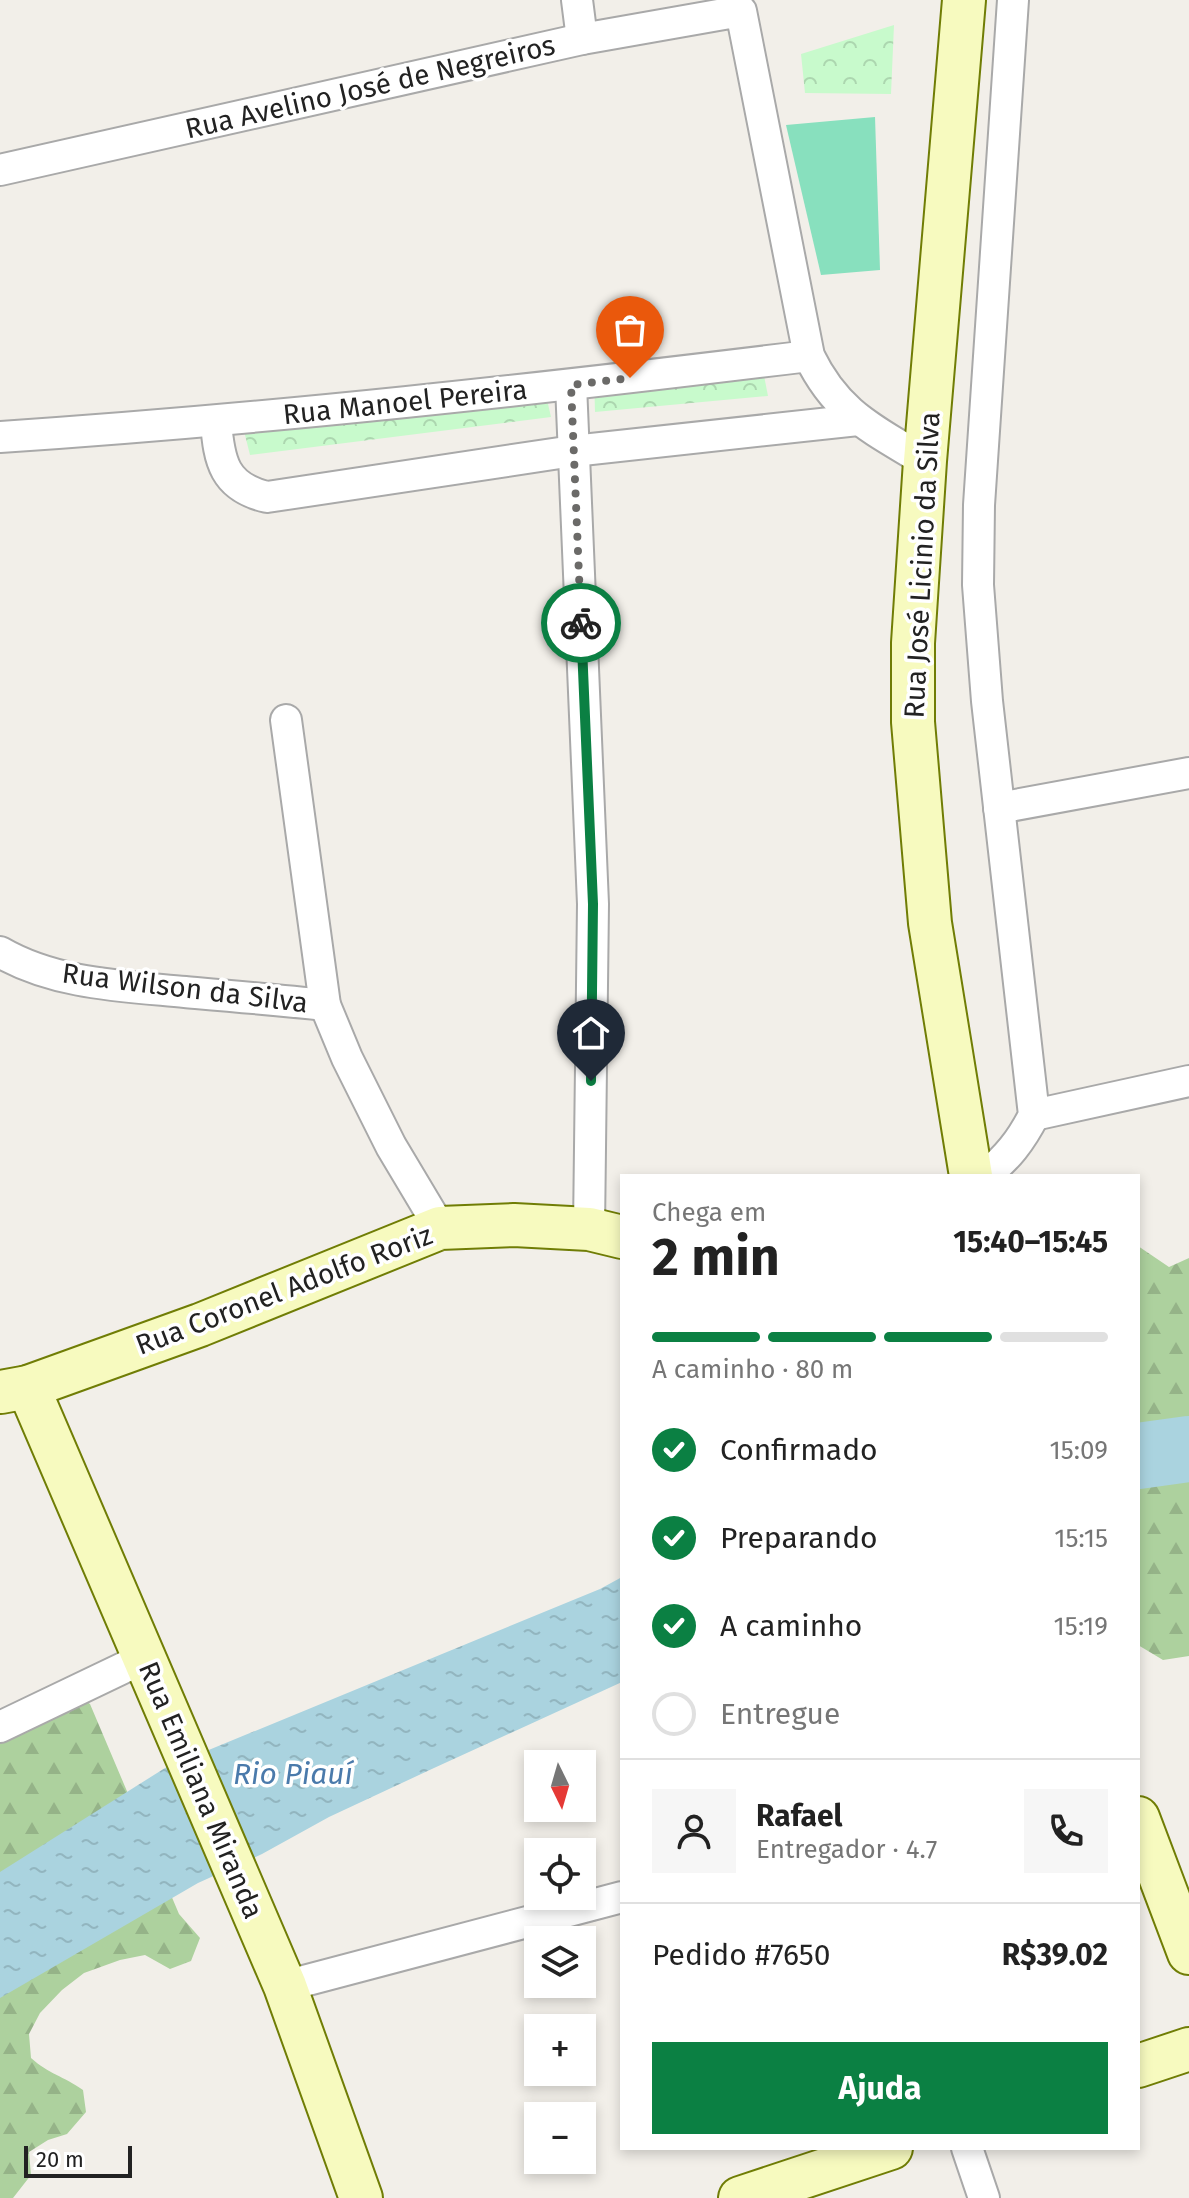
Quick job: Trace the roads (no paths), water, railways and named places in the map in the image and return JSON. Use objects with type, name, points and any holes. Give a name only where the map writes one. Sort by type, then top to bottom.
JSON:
[{"type":"main road","name":"Rua José Licinio da Silva","points":[[964,0],[925,461],[913,643],[913,736],[930,923],[971,1174]]},
{"type":"main road","name":"Rua Coronel Adolfo Roriz","points":[[14,1390],[200,1325],[440,1228],[514,1225],[606,1233]]},
{"type":"main road","name":"Rua Emiliana Miranda","points":[[14,1390],[144,1658],[244,1890],[285,1986],[361,2198]]},
{"type":"main road","points":[[1140,1823],[1189,1953]]},
{"type":"main road","points":[[1140,2065],[1189,2049]]},
{"type":"main road","points":[[740,2198],[885,2150]]},
{"type":"street","points":[[577,0],[582,39]]},
{"type":"street","points":[[987,1174],[1008,1157],[1034,1115],[999,808],[978,585],[979,505],[1013,0]]},
{"type":"street","name":"Rua Avelino José de Negreiros","points":[[0,170],[582,39],[741,11],[809,356]]},
{"type":"street","points":[[809,356],[834,398],[858,420],[925,461]]},
{"type":"street","name":"Rua Manoel Pereira","points":[[0,437],[216,422],[571,385],[809,356]]},
{"type":"street","points":[[571,385],[606,1233]]},
{"type":"street","points":[[216,422],[221,463],[229,476],[248,493],[267,497],[573,451],[858,420]]},
{"type":"street","points":[[286,720],[325,1005],[347,1058],[385,1134],[440,1228]]},
{"type":"street","points":[[999,808],[1189,773]]},
{"type":"street","name":"Rua Wilson da Silva","points":[[0,952],[16,961],[65,977],[325,1005]]},
{"type":"street","points":[[1034,1115],[1189,1081]]},
{"type":"street","points":[[0,1727],[144,1658]]},
{"type":"street","points":[[285,1986],[620,1898]]},
{"type":"street","points":[[968,2150],[984,2198]]},
{"type":"water","points":[[620,1578],[620,1683],[329,1817],[262,1854],[198,1883],[0,1998],[0,1872],[165,1768]]},
{"type":"waterway","name":"Rio Piauí","points":[[1140,1456],[1189,1449]]}]
